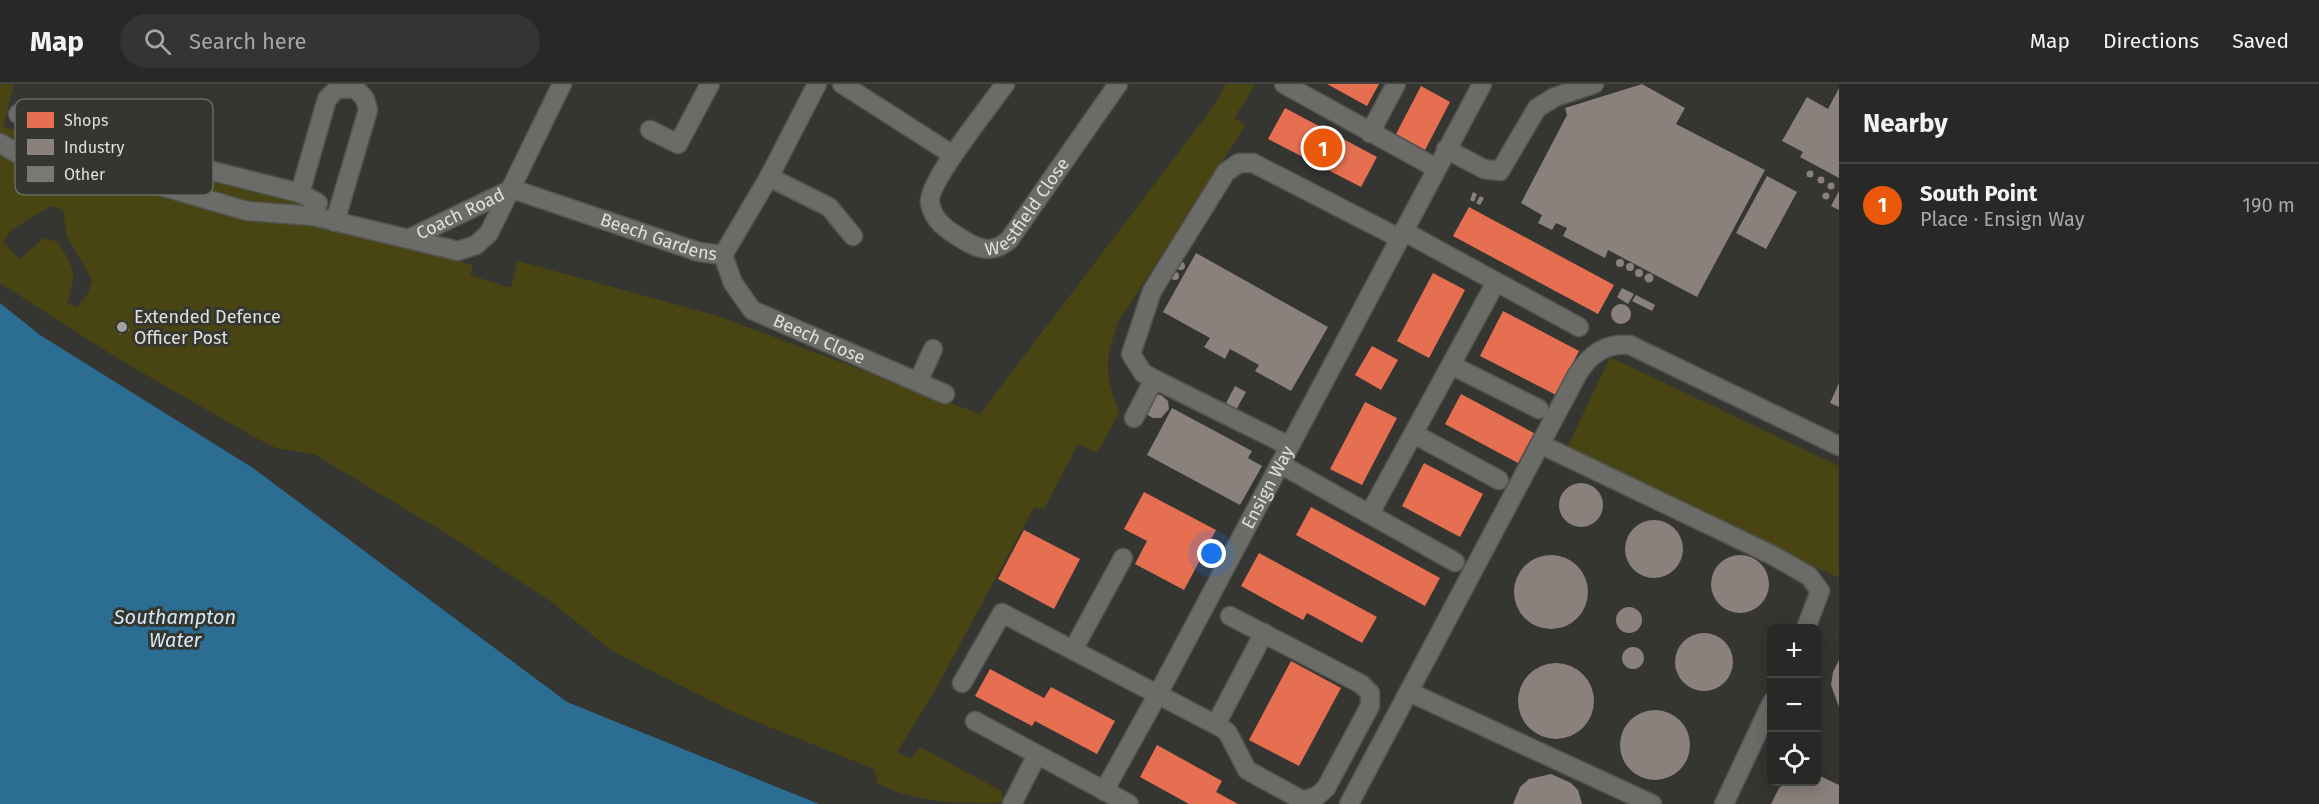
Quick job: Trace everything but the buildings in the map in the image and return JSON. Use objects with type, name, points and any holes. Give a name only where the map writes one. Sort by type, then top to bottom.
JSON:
[{"type":"street","name":"Coach Road","points":[[408,240],[458,251],[476,245],[489,233],[562,84]]},
{"type":"street","points":[[650,130],[678,144],[710,84]]},
{"type":"street","name":"Beech Gardens","points":[[512,189],[699,252],[723,255],[769,177],[817,84]]},
{"type":"street","points":[[842,84],[953,155]]},
{"type":"street","name":"Westfield Close","points":[[1005,84],[953,155],[932,190],[932,211],[940,223],[973,246],[987,250],[1000,247],[1009,240],[1118,84]]},
{"type":"street","points":[[1284,84],[1436,168]]},
{"type":"street","points":[[1370,133],[1396,84]]},
{"type":"street","name":"Ensign Way","points":[[1104,791],[1158,694],[1482,84]]},
{"type":"street","points":[[1446,149],[1484,169],[1500,171],[1537,108],[1555,98],[1594,84]]},
{"type":"street","points":[[300,194],[327,99],[337,89],[355,88],[365,99],[368,110],[335,222]]},
{"type":"street","points":[[0,143],[15,152]]},
{"type":"street","points":[[1289,446],[1143,373],[1131,354],[1149,297],[1226,172],[1239,163],[1253,164],[1401,234],[1579,327]]},
{"type":"street","points":[[213,172],[300,194],[318,203],[313,216]]},
{"type":"street","points":[[769,177],[829,207],[853,236]]},
{"type":"street","name":"Coach Road","points":[[408,240],[512,189]]},
{"type":"street","points":[[192,195],[248,211],[313,216],[408,240]]},
{"type":"street","name":"Beech Close","points":[[723,255],[733,283],[752,310],[945,394]]},
{"type":"street","points":[[1370,513],[1496,282]]},
{"type":"street","points":[[1349,804],[1583,364],[1599,350],[1623,344],[1638,348],[1839,446]]},
{"type":"street","points":[[918,382],[933,349]]},
{"type":"street","points":[[1451,365],[1539,409]]},
{"type":"street","points":[[1134,418],[1154,379]]},
{"type":"street","points":[[1414,434],[1499,480]]},
{"type":"street","points":[[1540,444],[1804,572],[1815,580],[1820,591],[1808,624]]},
{"type":"street","points":[[1280,464],[1455,562]]},
{"type":"street","points":[[1073,650],[1124,558]]},
{"type":"street","points":[[962,683],[1002,613],[1216,724],[1228,733],[1247,770],[1304,803],[1326,788],[1370,706],[1370,693],[1362,684],[1230,616]]},
{"type":"street","points":[[1216,724],[1264,633]]},
{"type":"street","points":[[1409,692],[1652,804]]},
{"type":"street","points":[[1724,804],[1767,713]]},
{"type":"street","points":[[975,721],[1129,804]]},
{"type":"street","points":[[1012,804],[1037,755]]},
{"type":"shaded area","points":[[0,84],[14,84],[3,127],[15,130],[15,195],[213,195],[213,174],[297,198],[410,248],[473,265],[470,275],[511,288],[518,261],[718,316],[980,414],[1213,107],[1226,84],[1256,84],[1234,118],[1246,125],[1118,322],[1108,358],[1108,377],[1119,413],[1097,453],[1078,444],[1044,509],[1034,507],[938,685],[897,752],[910,759],[920,747],[1001,791],[1004,803],[939,801],[891,790],[877,783],[874,769],[735,713],[612,651],[553,603],[460,542],[314,454],[276,448],[117,358],[0,283]],"holes":[[[51,206],[63,210],[67,236],[92,280],[88,293],[77,307],[67,304],[73,272],[58,242],[44,238],[19,259],[3,242],[11,230]]]},
{"type":"shaded area","points":[[1610,357],[1839,466],[1839,578],[1566,450]]},
{"type":"water","name":"Southampton Water","points":[[0,303],[40,335],[253,468],[567,702],[819,804],[0,804]]},
{"type":"place","name":"South Point","points":[[1323,148]]},
{"type":"place","name":"Extended Defence Officer Post","points":[[122,327]]}]
